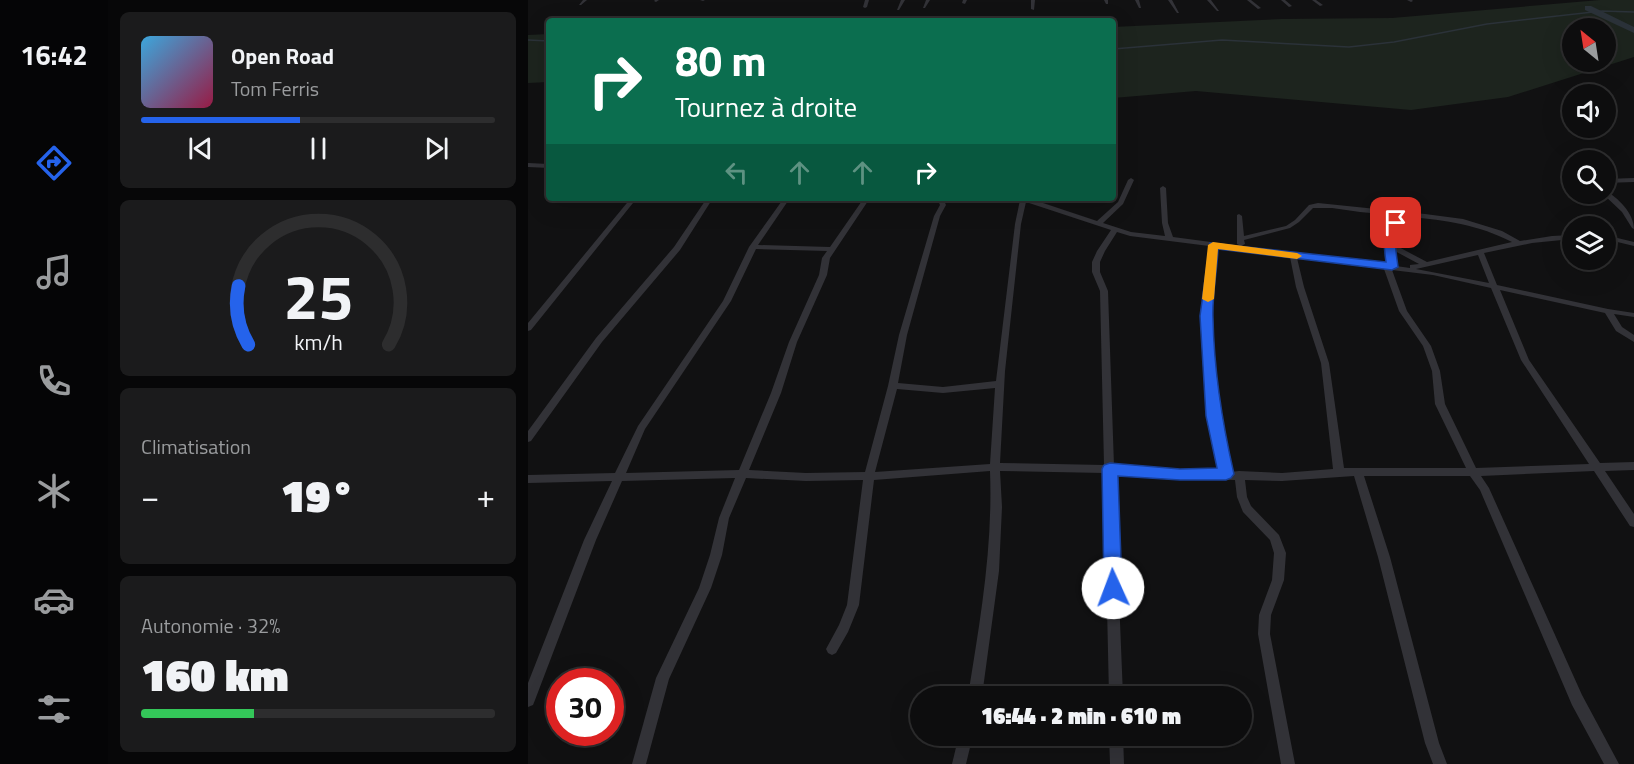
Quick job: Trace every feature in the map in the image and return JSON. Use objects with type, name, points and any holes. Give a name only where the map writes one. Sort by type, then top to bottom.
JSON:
[{"type":"street","points":[[579,4],[585,0]]},
{"type":"street","points":[[865,6],[867,0]]},
{"type":"street","points":[[898,9],[903,0]]},
{"type":"street","points":[[924,7],[928,0]]},
{"type":"street","points":[[1033,0],[1033,9]]},
{"type":"street","points":[[1137,0],[1140,7]]},
{"type":"street","points":[[1170,0],[1178,12]]},
{"type":"street","points":[[1209,0],[1218,10]]},
{"type":"street","points":[[1249,0],[1259,8]]},
{"type":"street","points":[[1283,0],[1290,6]]},
{"type":"street","points":[[1314,0],[1321,5]]},
{"type":"street","points":[[528,165],[546,166]]},
{"type":"street","points":[[1098,223],[1121,203],[1131,180]]},
{"type":"street","points":[[1616,181],[1634,180]]},
{"type":"street","points":[[1163,188],[1165,223],[1170,240]]},
{"type":"street","points":[[528,328],[632,201]]},
{"type":"street","points":[[528,438],[599,340],[677,248],[708,201]]},
{"type":"street","points":[[528,700],[590,540],[641,428],[727,301],[753,247],[785,201]]},
{"type":"street","points":[[639,764],[663,678],[705,588],[716,555],[724,518],[776,393],[793,342],[823,275],[826,258],[865,201]]},
{"type":"street","points":[[832,649],[853,605],[869,476],[893,386],[903,334],[937,216],[943,205],[941,201]]},
{"type":"street","points":[[976,686],[993,571],[997,507],[995,467],[1000,384],[1015,246],[1022,201]]},
{"type":"street","points":[[1032,201],[1115,230],[1170,240],[1403,268],[1493,284],[1634,315]]},
{"type":"street","points":[[1616,203],[1634,227]]},
{"type":"street","points":[[1240,239],[1288,227],[1297,221],[1307,209],[1320,205],[1452,218],[1480,226],[1517,242]]},
{"type":"street","points":[[1407,215],[1391,231],[1389,245],[1390,266],[1404,311],[1427,346],[1436,371],[1440,404],[1492,505],[1577,700],[1612,764]]},
{"type":"street","points":[[1239,216],[1241,249]]},
{"type":"street","points":[[1115,230],[1095,265],[1097,274],[1104,283],[1116,686]]},
{"type":"street","points":[[1403,268],[1504,248],[1517,242],[1562,238]]},
{"type":"street","points":[[1616,240],[1634,244]]},
{"type":"street","points":[[1213,245],[1207,316],[1208,352],[1213,416],[1226,474]]},
{"type":"street","points":[[1389,245],[1427,265]]},
{"type":"street","points":[[753,247],[832,249]]},
{"type":"street","points":[[1480,252],[1525,360],[1634,523]]},
{"type":"street","points":[[1293,256],[1300,287],[1325,363],[1339,472]]},
{"type":"street","points":[[1608,311],[1619,329],[1634,339]]},
{"type":"street","points":[[893,386],[943,390],[1000,384]]},
{"type":"street","points":[[528,479],[741,474],[806,477],[869,476],[995,467],[1110,469],[1282,477],[1339,472],[1473,472],[1634,466]]},
{"type":"street","points":[[1358,472],[1384,557],[1432,743],[1440,764]]},
{"type":"street","points":[[1239,475],[1242,497],[1247,509],[1275,538],[1280,553],[1278,580],[1265,615],[1264,634],[1288,764]]},
{"type":"street","points":[[959,764],[963,746]]},
{"type":"street","points":[[1116,746],[1117,764]]},
{"type":"shaded area","points":[[1600,0],[1634,0],[1634,57],[1616,63],[1616,18],[1562,18],[1562,72],[1587,72],[1508,97],[1411,110],[1196,91],[1116,98],[1116,27],[1282,19],[1392,18]]},
{"type":"shaded area","points":[[546,34],[546,82],[528,83],[528,35]]},
{"type":"waterway","points":[[1588,8],[1634,30]]},
{"type":"waterway","points":[[1116,49],[1222,40],[1349,47],[1394,42],[1487,24],[1602,11],[1634,12]]},
{"type":"waterway","points":[[528,40],[546,41]]},
{"type":"slow traffic","points":[[1208,299],[1213,245],[1297,256]]},
{"type":"route","points":[[1113,588],[1110,469],[1180,474],[1226,474],[1213,416],[1208,352],[1207,316],[1213,245],[1392,267],[1389,240],[1396,223]]}]
